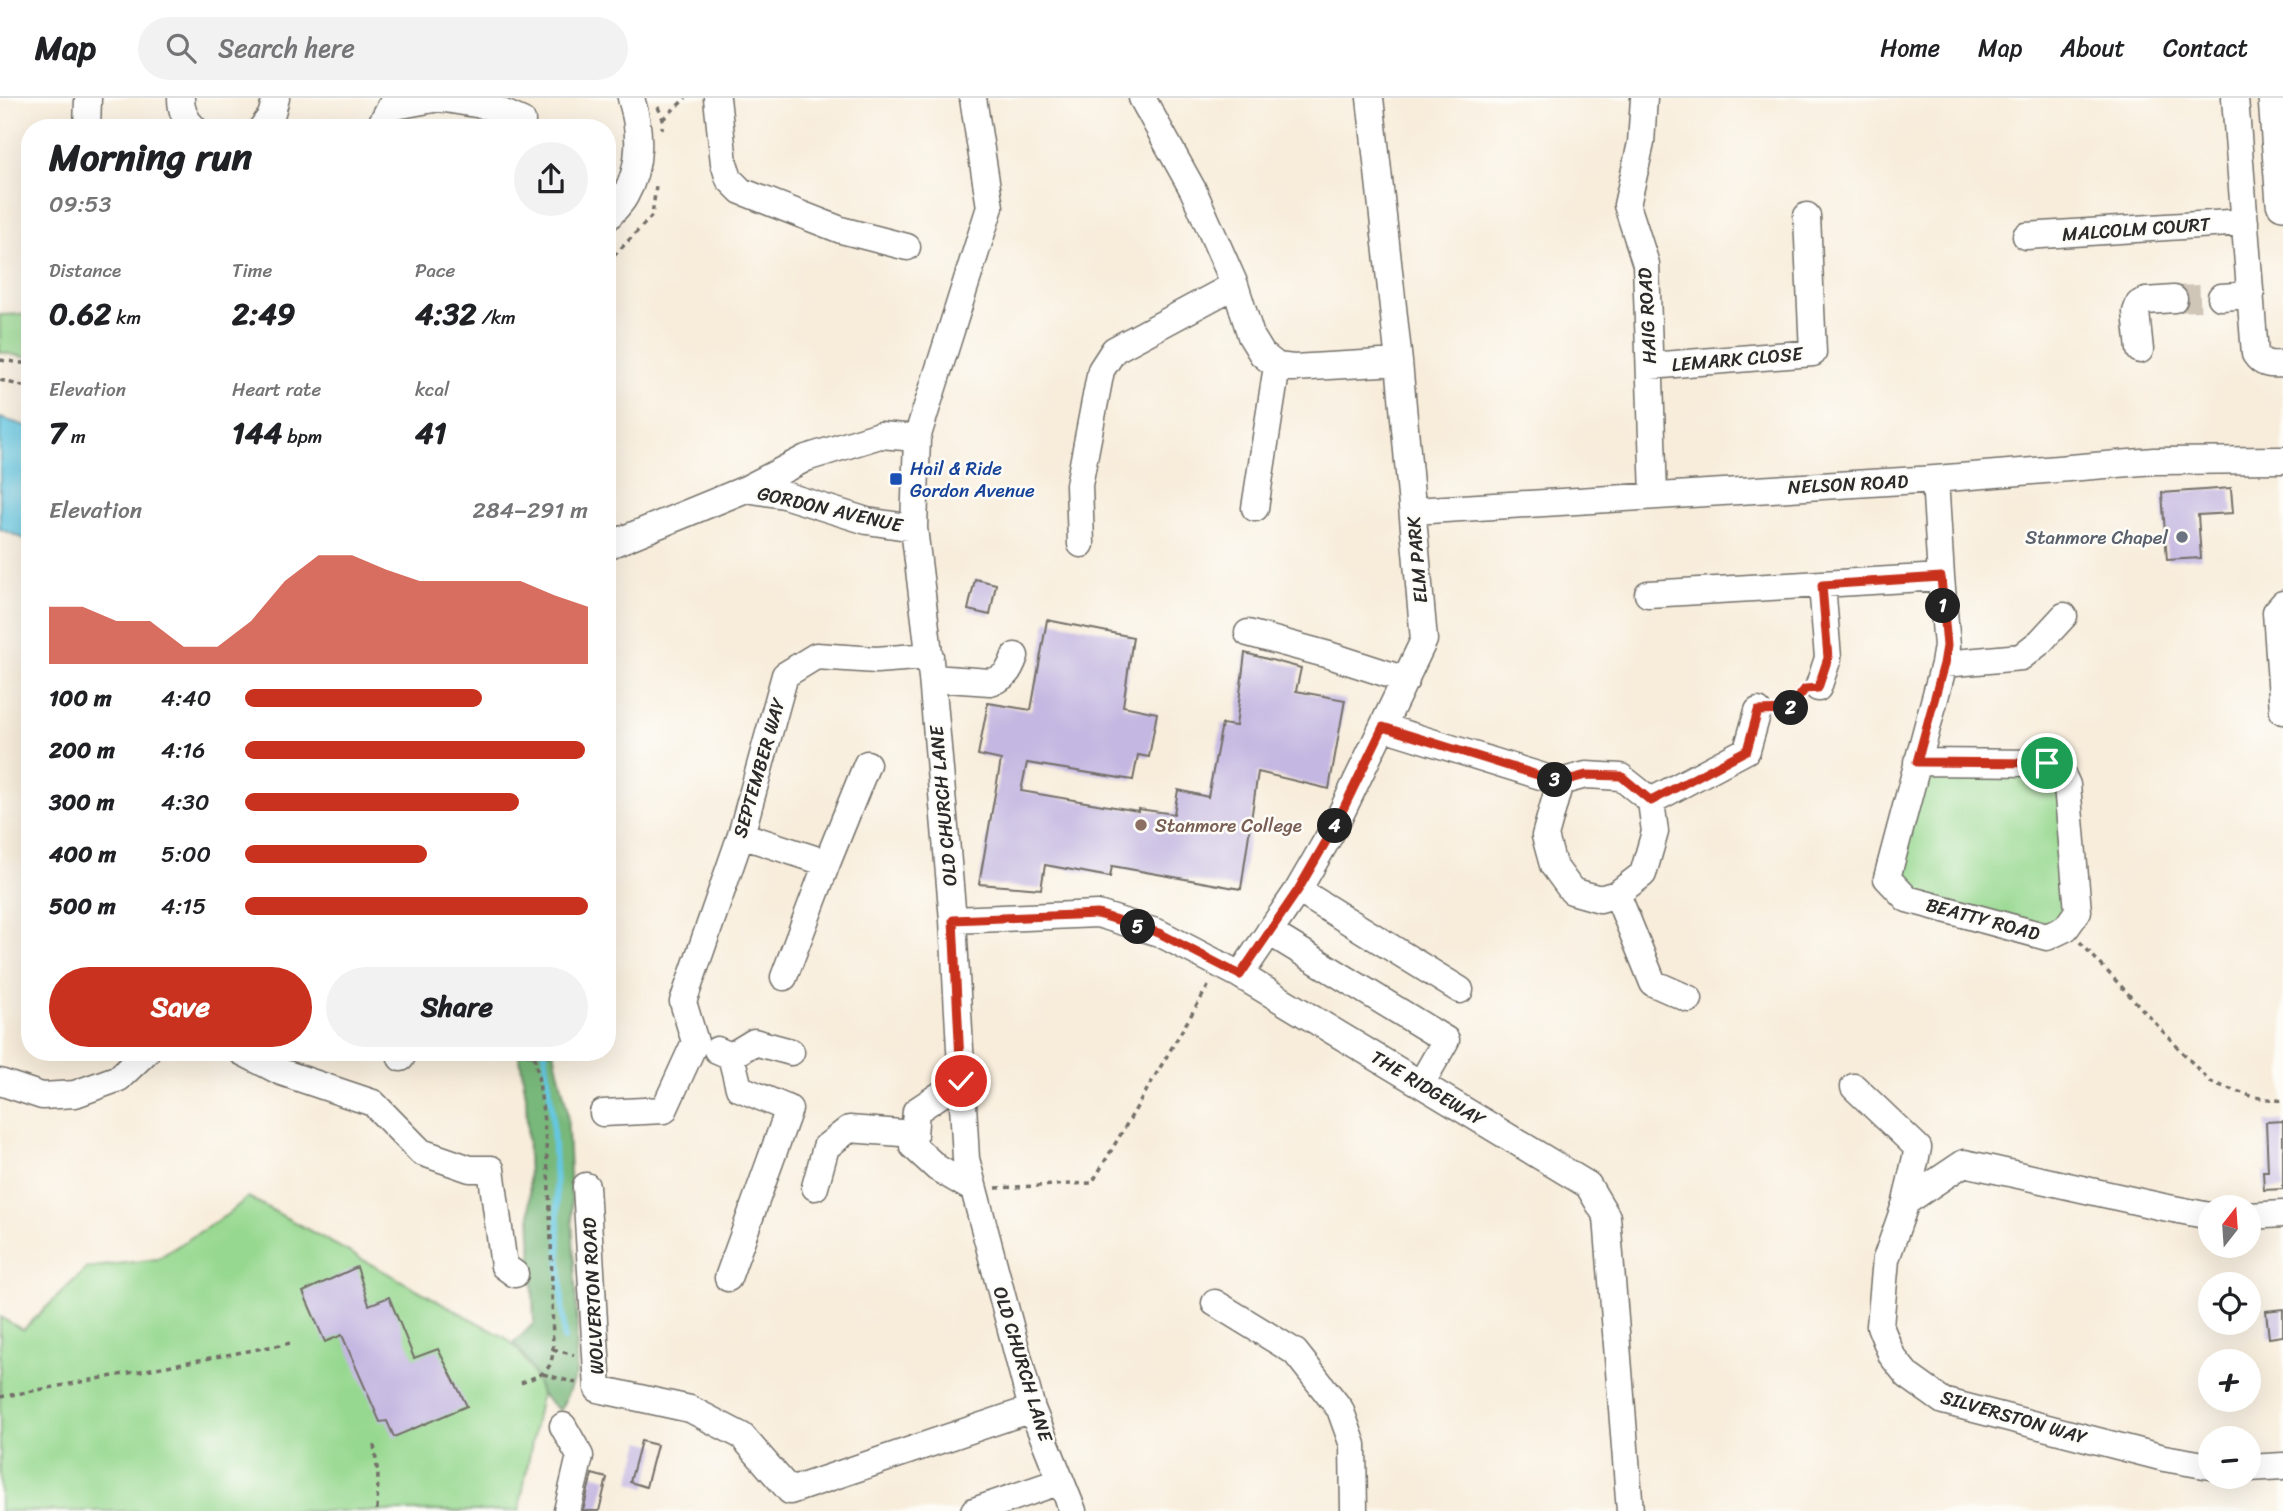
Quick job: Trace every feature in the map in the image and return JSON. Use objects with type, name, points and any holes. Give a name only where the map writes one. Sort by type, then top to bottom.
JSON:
[{"type":"main road","points":[[2275,98],[2283,203]]},
{"type":"street","points":[[87,119],[88,98]]},
{"type":"street","points":[[181,98],[181,107],[187,119]]},
{"type":"street","points":[[384,119],[390,107],[439,98],[488,106],[517,119]]},
{"type":"street","points":[[616,207],[625,196],[639,149],[639,132],[631,98]]},
{"type":"street","points":[[717,98],[724,163],[729,179],[741,191],[841,230],[907,247]]},
{"type":"street","name":"OLD CHURCH LANE","points":[[973,98],[990,206],[917,438],[914,528],[931,667],[953,920],[966,1160],[1032,1409],[1073,1511]]},
{"type":"street","points":[[1143,98],[1193,190],[1235,285],[1251,335],[1262,354],[1277,366],[1293,368],[1399,362]]},
{"type":"street","name":"ELM PARK","points":[[1230,970],[1269,932],[1298,890],[1335,826],[1424,640],[1399,362],[1370,98]]},
{"type":"street","name":"HAIG ROAD","points":[[1644,98],[1641,143],[1627,205],[1646,264],[1654,496]]},
{"type":"street","points":[[2235,98],[2255,354],[2267,364],[2283,365]]},
{"type":"street","name":"LEMARK CLOSE","points":[[1650,366],[1813,353],[1807,216]]},
{"type":"street","name":"MALCOLM COURT","points":[[2026,237],[2245,222]]},
{"type":"street","points":[[1081,544],[1079,485],[1101,370],[1114,350],[1235,285]]},
{"type":"street","points":[[2221,297],[2251,295]]},
{"type":"street","points":[[2140,350],[2136,312],[2139,304],[2174,299]]},
{"type":"street","points":[[1255,508],[1277,366]]},
{"type":"street","name":"GORDON AVENUE","points":[[616,542],[746,489],[806,458],[880,435],[917,438]]},
{"type":"street","name":"NELSON ROAD","points":[[1413,511],[1935,479],[2154,461],[2283,460]]},
{"type":"street","name":"BEATTY ROAD","points":[[1917,762],[2047,763],[2060,770],[2067,785],[2078,911],[2066,928],[2047,937],[1907,900],[1886,878],[1947,646],[1935,479]]},
{"type":"street","name":"GORDON AVENUE","points":[[746,489],[784,495],[867,521],[914,528]]},
{"type":"street","points":[[1648,594],[1941,577]]},
{"type":"street","points":[[1818,688],[1828,658],[1822,585]]},
{"type":"street","points":[[2283,604],[2276,612],[2283,711]]},
{"type":"street","points":[[1944,664],[2021,657],[2040,642],[2063,616]]},
{"type":"street","points":[[1248,633],[1406,680]]},
{"type":"street","name":"SEPTEMBER WAY","points":[[695,1042],[683,1002],[741,835],[786,676],[816,656],[931,667],[990,682],[1007,674],[1015,656]]},
{"type":"street","points":[[1651,801],[1747,750],[1758,711]]},
{"type":"street","points":[[1383,727],[1560,782],[1586,775],[1621,776],[1651,801],[1654,832],[1643,874],[1617,894],[1600,899],[1572,891],[1553,865],[1545,836],[1560,782]]},
{"type":"street","points":[[784,977],[867,764]]},
{"type":"street","points":[[741,835],[827,863]]},
{"type":"street","points":[[1298,890],[1460,989]]},
{"type":"street","points":[[1617,894],[1653,983],[1689,999]]},
{"type":"street","name":"THE RIDGEWAY","points":[[953,920],[1098,914],[1159,933],[1230,970],[1588,1185],[1607,1217],[1630,1511]]},
{"type":"street","points":[[1269,932],[1446,1041],[1421,1084]]},
{"type":"street","points":[[603,1113],[664,1110],[695,1042],[731,1056]]},
{"type":"street","points":[[731,1056],[754,1042],[791,1052]]},
{"type":"street","points":[[728,1278],[789,1109],[739,1088],[731,1056]]},
{"type":"street","points":[[0,1082],[42,1096],[75,1094],[119,1078],[137,1061]]},
{"type":"street","points":[[260,1061],[281,1072],[373,1103],[421,1152],[470,1169],[491,1169],[504,1266],[515,1274]]},
{"type":"street","points":[[961,1081],[916,1111],[913,1146],[937,1168],[973,1189]]},
{"type":"street","points":[[1854,1087],[1917,1148],[1964,1163],[2198,1214]]},
{"type":"street","points":[[815,1187],[826,1147],[849,1129],[914,1134]]},
{"type":"street","name":"SILVERSTON WAY","points":[[1917,1148],[1906,1202],[1886,1259],[1880,1326],[1892,1356],[1908,1376],[1943,1401],[2164,1458],[2198,1464]]},
{"type":"street","points":[[1906,1202],[1964,1163]]},
{"type":"street","name":"WOLVERTON ROAD","points":[[586,1186],[598,1389],[690,1409],[742,1436],[788,1501],[1032,1409]]},
{"type":"street","points":[[2261,1215],[2283,1214]]},
{"type":"street","points":[[1215,1303],[1295,1352],[1340,1409],[1353,1445],[1354,1511]]},
{"type":"street","points":[[562,1426],[580,1456],[567,1511]]},
{"type":"street","points":[[2261,1467],[2283,1466]]},
{"type":"street","points":[[974,1511],[1061,1481]]},
{"type":"path","points":[[663,119],[686,98]]},
{"type":"path","points":[[0,360],[21,363]]},
{"type":"path","points":[[0,380],[21,386]]},
{"type":"path","points":[[1758,711],[1789,710],[1805,689],[1818,688]]},
{"type":"path","points":[[2066,928],[2210,1082],[2254,1097],[2283,1101]]},
{"type":"path","points":[[973,1189],[1092,1183],[1230,970]]},
{"type":"path","points":[[521,1383],[544,1374],[552,1364],[551,1240],[541,1088],[536,1061]]},
{"type":"path","points":[[0,1397],[290,1343]]},
{"type":"path","points":[[544,1374],[598,1389]]},
{"type":"path","points":[[374,1445],[378,1474],[377,1511]]},
{"type":"green space","points":[[21,314],[21,356],[0,352],[0,315]]},
{"type":"green space","points":[[2040,769],[2061,788],[2069,908],[2048,928],[1915,896],[1896,871],[1921,775]]},
{"type":"green space","points":[[520,1061],[556,1061],[567,1109],[577,1321],[576,1374],[560,1411],[541,1394],[535,1375],[520,1350],[513,1344],[534,1323],[526,1096]]},
{"type":"green space","points":[[248,1197],[506,1338],[518,1350],[532,1370],[541,1394],[519,1511],[0,1511],[0,1317],[23,1330],[87,1268],[157,1259],[228,1214]]},
{"type":"water","points":[[0,418],[21,424],[21,537],[0,529]]},
{"type":"building","name":"Stanmore Chapel","points":[[2231,488],[2233,513],[2198,515],[2201,558],[2167,560],[2162,493]]},
{"type":"building","points":[[975,579],[996,584],[990,615],[968,610]]},
{"type":"building","points":[[1047,620],[1133,637],[1123,706],[1157,713],[1149,757],[1138,755],[1133,780],[1027,763],[1021,791],[1138,811],[1174,814],[1178,790],[1208,797],[1222,724],[1236,726],[1245,653],[1301,668],[1296,691],[1345,700],[1329,789],[1258,772],[1241,889],[1112,866],[1110,877],[1045,865],[1041,889],[979,884],[1001,760],[978,755],[988,703],[1031,710]]},
{"type":"building","points":[[2283,1121],[2283,1189],[2264,1190],[2263,1171],[2268,1171],[2266,1122]]},
{"type":"building","points":[[357,1267],[369,1305],[389,1297],[414,1358],[438,1349],[467,1406],[394,1437],[387,1421],[380,1422],[342,1335],[325,1342],[303,1292]]},
{"type":"building","points":[[2283,1309],[2283,1336],[2269,1338],[2266,1311]]},
{"type":"building","points":[[641,1441],[657,1445],[646,1487],[630,1482]]},
{"type":"building","points":[[592,1474],[607,1478],[599,1511],[583,1511]]},
{"type":"waterway","points":[[546,1061],[552,1111],[564,1339]]},
{"type":"tunnel","points":[[2174,299],[2221,297]]},
{"type":"place","name":"Hail & Ride Gordon Avenue","points":[[896,479]]},
{"type":"place","name":"Stanmore Chapel","points":[[2182,537]]},
{"type":"place","name":"Stanmore College","points":[[1141,825]]},
{"type":"route","points":[[961,1081],[953,920],[1098,914],[1159,933],[1240,975],[1298,890],[1335,826],[1383,727],[1560,782],[1586,775],[1621,776],[1651,801],[1747,750],[1758,711],[1789,710],[1805,689],[1818,688],[1828,658],[1822,585],[1941,577],[1947,646],[1917,762],[2047,763]]}]
